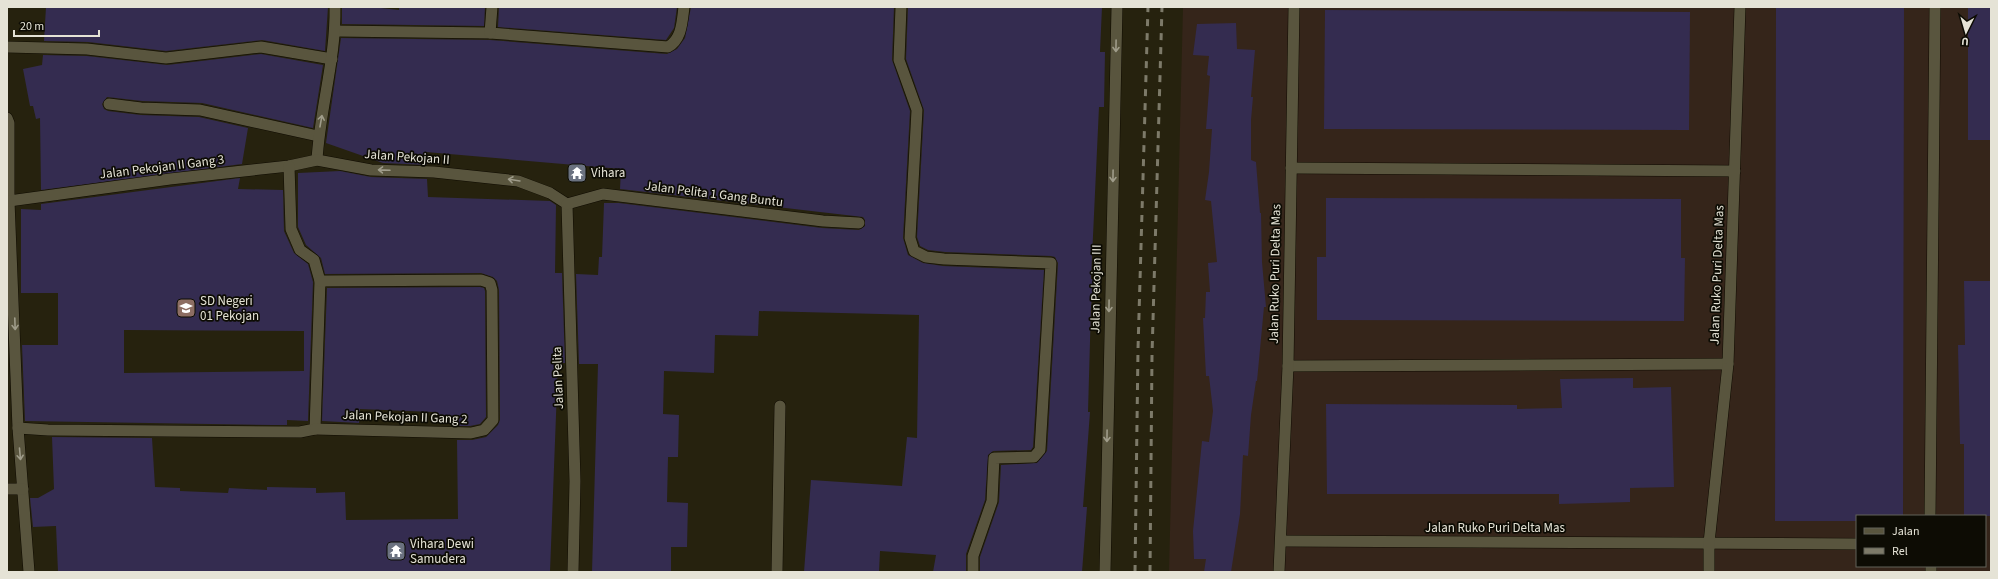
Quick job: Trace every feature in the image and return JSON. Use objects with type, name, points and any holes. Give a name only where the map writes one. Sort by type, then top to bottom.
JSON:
[{"type":"street","points":[[317,160],[318,136],[332,59],[335,31],[335,7]]},
{"type":"street","points":[[490,33],[492,7]]},
{"type":"street","points":[[335,31],[490,33],[668,47],[675,43],[678,38],[684,7]]},
{"type":"street","points":[[901,7],[899,60],[917,110],[910,238],[914,251],[926,257],[932,258],[1051,263],[1040,450],[1034,457],[994,458],[992,501],[973,556],[973,572]]},
{"type":"street","name":"Jalan Pekojan III","points":[[1105,572],[1117,7]]},
{"type":"street","name":"Jalan Ruko Puri Delta Mas","points":[[1279,572],[1282,541],[1288,366],[1294,7]]},
{"type":"street","name":"Jalan Ruko Puri Delta Mas","points":[[1709,572],[1709,544],[1728,364],[1740,7]]},
{"type":"street","points":[[1930,515],[1935,7]]},
{"type":"street","points":[[7,48],[86,48],[166,58],[261,47],[332,59]]},
{"type":"street","points":[[109,104],[141,108],[200,110],[318,136]]},
{"type":"street","points":[[7,118],[9,123],[11,344],[24,489],[29,572]]},
{"type":"street","name":"Jalan Pekojan II Gang 3","points":[[10,201],[170,179],[290,166],[317,160]]},
{"type":"street","name":"Jalan Pekojan II","points":[[317,160],[371,170],[434,172],[518,181],[550,193],[567,204]]},
{"type":"street","points":[[290,166],[292,229],[300,250],[314,260],[320,281],[315,428]]},
{"type":"street","points":[[1291,168],[1735,171]]},
{"type":"street","name":"Jalan Pelita 1 Gang Buntu","points":[[567,204],[604,194],[823,221],[858,223]]},
{"type":"street","name":"Jalan Pelita","points":[[567,204],[575,482],[573,572]]},
{"type":"street","name":"Jalan Pekojan II Gang 2","points":[[18,428],[48,430],[300,432],[315,428],[471,433],[484,430],[493,420],[492,290],[490,283],[481,280],[320,281]]},
{"type":"street","points":[[1288,366],[1728,364]]},
{"type":"street","points":[[776,572],[780,406]]},
{"type":"street","points":[[7,489],[24,489]]},
{"type":"street","name":"Jalan Ruko Puri Delta Mas","points":[[1282,541],[1856,544]]},
{"type":"shaded area","points":[[1183,7],[1991,7],[1991,572],[1169,572]]},
{"type":"building","points":[[46,7],[328,7],[325,51],[262,40],[166,51],[88,42],[44,41]]},
{"type":"building","points":[[342,7],[372,7],[399,10],[399,7],[485,7],[484,26],[342,24]]},
{"type":"building","points":[[499,7],[677,7],[674,28],[666,40],[498,27]]},
{"type":"building","points":[[691,7],[894,7],[892,60],[910,111],[903,238],[908,255],[923,263],[943,266],[1044,270],[1033,447],[1031,450],[993,451],[988,455],[985,500],[966,554],[966,572],[933,572],[936,555],[880,551],[879,572],[804,572],[811,480],[902,486],[907,437],[917,438],[919,315],[759,311],[758,336],[715,335],[714,373],[664,371],[663,414],[679,415],[678,457],[668,457],[667,502],[688,503],[687,547],[671,547],[671,572],[592,572],[598,364],[579,364],[576,274],[598,275],[599,257],[602,257],[604,203],[619,203],[822,228],[859,230],[865,226],[865,220],[863,217],[620,189],[621,169],[426,152],[427,165],[383,163],[326,143],[341,38],[490,40],[667,54],[677,49],[685,38]]},
{"type":"building","points":[[908,7],[1102,7],[1100,52],[1105,52],[1104,107],[1099,107],[1091,279],[1095,280],[1091,306],[1088,412],[1090,412],[1083,507],[1087,507],[1082,572],[980,572],[980,557],[999,502],[1001,465],[1037,463],[1047,451],[1058,263],[1055,257],[1051,256],[945,252],[928,250],[920,246],[917,237],[924,110],[906,59]]},
{"type":"building","points":[[1776,7],[1904,7],[1903,515],[1856,515],[1856,521],[1775,521]]},
{"type":"building","points":[[1968,7],[1991,7],[1991,140],[1968,140]]},
{"type":"building","points":[[1325,10],[1690,12],[1689,130],[1324,129]]},
{"type":"building","points":[[1236,23],[1237,49],[1255,50],[1251,97],[1253,97],[1251,120],[1251,160],[1256,162],[1261,213],[1262,262],[1266,307],[1264,307],[1257,381],[1251,415],[1248,456],[1243,455],[1240,514],[1231,572],[1204,572],[1206,559],[1194,559],[1193,531],[1202,441],[1209,442],[1213,411],[1209,376],[1206,376],[1203,318],[1205,318],[1206,292],[1210,292],[1208,263],[1217,262],[1211,201],[1205,200],[1209,172],[1212,129],[1206,129],[1210,76],[1207,75],[1209,56],[1193,55],[1197,24]]},
{"type":"building","points":[[261,54],[323,65],[313,128],[202,103],[142,101],[107,97],[102,104],[104,109],[108,111],[141,115],[199,117],[248,128],[242,164],[41,190],[40,118],[36,119],[33,106],[30,106],[23,69],[42,65],[43,55],[87,56],[167,65]]},
{"type":"building","points":[[340,171],[371,177],[427,179],[428,197],[550,201],[556,205],[555,273],[562,273],[565,363],[558,363],[550,572],[58,572],[56,526],[33,527],[30,498],[38,498],[54,489],[52,437],[152,438],[155,487],[180,488],[180,491],[228,493],[229,488],[267,490],[267,487],[316,488],[316,493],[345,492],[346,520],[458,519],[457,440],[472,440],[486,437],[498,425],[500,420],[499,290],[497,281],[493,277],[481,273],[325,274],[321,258],[306,245],[298,227],[298,173]]},
{"type":"building","points":[[240,178],[238,189],[283,190],[284,231],[294,253],[308,264],[313,282],[308,421],[287,420],[287,425],[273,425],[25,421],[22,345],[58,345],[58,293],[21,293],[21,209],[41,210],[41,204]],"holes":[[[124,330],[304,331],[304,371],[124,373]]]},
{"type":"building","points":[[1326,198],[1681,199],[1681,258],[1685,258],[1684,321],[1317,320],[1317,257],[1326,257]]},
{"type":"building","points":[[1964,281],[1991,281],[1991,516],[1964,515],[1964,444],[1960,444],[1958,345],[1965,345]]},
{"type":"building","points":[[327,288],[484,288],[485,291],[486,417],[480,424],[457,426],[457,419],[432,419],[433,412],[360,409],[359,423],[322,421]]},
{"type":"building","points":[[1633,378],[1633,388],[1671,387],[1674,487],[1630,488],[1630,502],[1559,504],[1559,494],[1327,494],[1326,404],[1517,405],[1517,409],[1562,408],[1560,379]]},
{"type":"railway","points":[[1135,572],[1138,349],[1148,7]]},
{"type":"railway","points":[[1150,572],[1152,355],[1162,7]]},
{"type":"place","name":"Vihara","points":[[577,173]]},
{"type":"place","name":"SD Negeri 01 Pekojan","points":[[186,308]]},
{"type":"place","name":"Vihara Dewi Samudera","points":[[396,551]]}]
